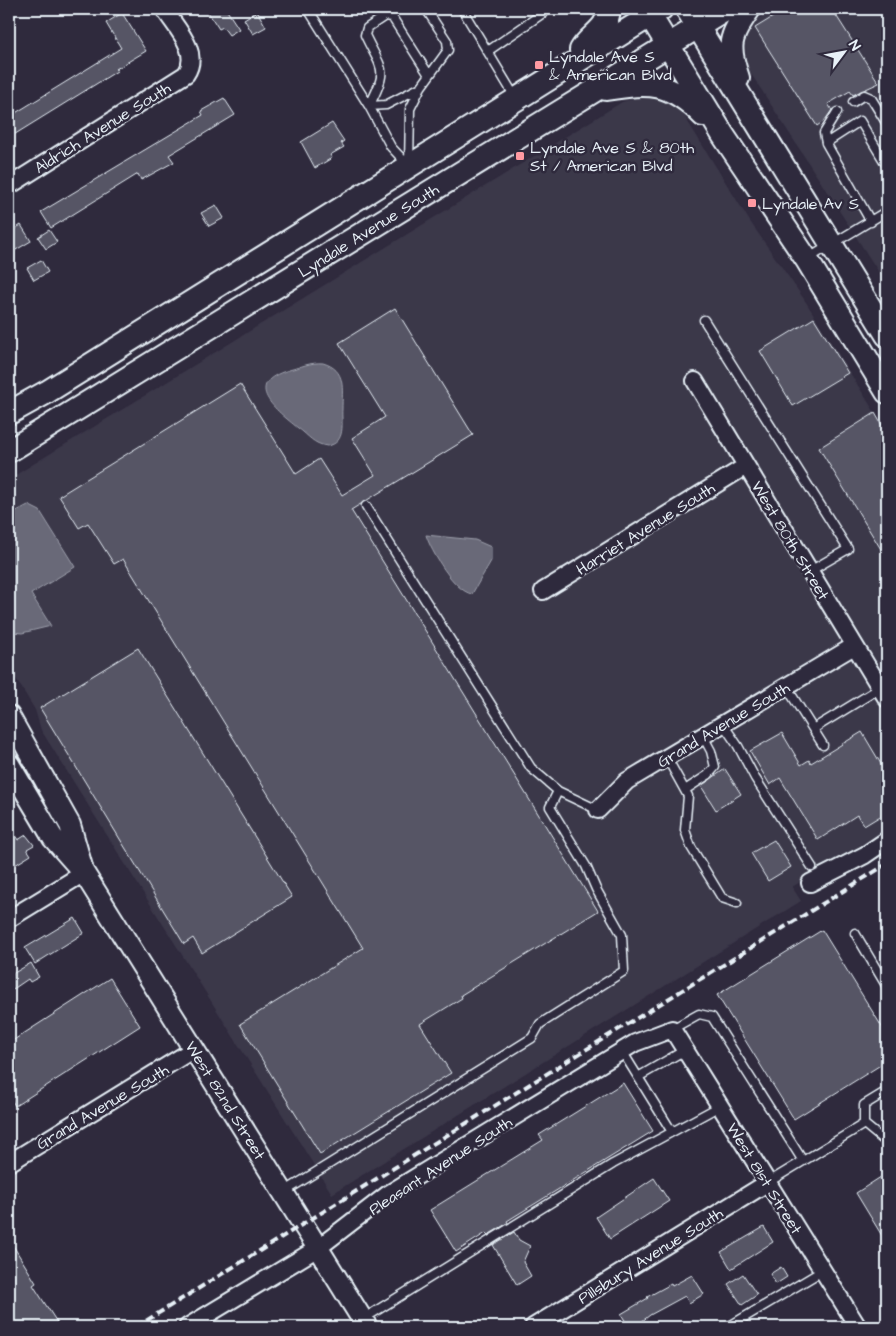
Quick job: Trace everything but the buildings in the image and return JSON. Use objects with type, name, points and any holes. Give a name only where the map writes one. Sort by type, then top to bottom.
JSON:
[{"type":"main road","points":[[572,65],[583,45],[597,34],[608,15],[609,9]]},
{"type":"main road","name":"Lyndale Avenue South","points":[[9,451],[668,45],[692,18],[727,9]]},
{"type":"main road","points":[[749,9],[736,26],[729,53],[752,116]]},
{"type":"main road","points":[[652,11],[668,45],[723,135],[807,260],[887,392]]},
{"type":"main road","name":"Lyndale Avenue South","points":[[9,413],[47,392],[572,65],[652,11]]},
{"type":"main road","points":[[692,18],[886,329]]},
{"type":"main road","points":[[595,91],[639,84],[668,88],[689,101],[723,135]]},
{"type":"street","name":"Aldrich Avenue South","points":[[9,186],[186,74],[192,66],[192,53],[164,9]]},
{"type":"street","name":"West 80th Street","points":[[695,381],[885,695]]},
{"type":"street","name":"Harriet Avenue South","points":[[543,591],[746,466]]},
{"type":"street","name":"Grand Avenue South","points":[[598,810],[627,781],[854,646]]},
{"type":"street","name":"West 82nd Street","points":[[9,716],[70,825],[84,873]]},
{"type":"street","name":"West 82nd Street","points":[[9,764],[53,838],[84,873],[364,1323]]},
{"type":"street","points":[[811,875],[865,855],[887,840]]},
{"type":"street","points":[[9,919],[84,873]]},
{"type":"street","name":"West 81st Street","points":[[672,1028],[858,1327]]},
{"type":"street","name":"Pleasant Avenue South","points":[[187,1327],[318,1248],[388,1194],[622,1051],[652,1035],[672,1028]]},
{"type":"street","name":"Grand Avenue South","points":[[9,1163],[194,1049]]},
{"type":"street","name":"Pillsbury Avenue South","points":[[534,1327],[768,1183]]},
{"type":"lane","points":[[308,9],[369,106],[391,146],[409,166]]},
{"type":"lane","points":[[409,166],[410,109],[420,87],[446,55],[448,46],[426,9]]},
{"type":"lane","points":[[462,9],[516,100]]},
{"type":"lane","points":[[488,51],[549,9]]},
{"type":"lane","points":[[369,106],[382,73],[382,66],[368,42],[365,32],[384,16],[394,18],[429,75]]},
{"type":"lane","points":[[369,106],[386,105],[420,87]]},
{"type":"lane","points":[[853,102],[864,95],[871,98],[887,124]]},
{"type":"lane","points":[[837,112],[824,133],[826,142],[871,222]]},
{"type":"lane","points":[[826,142],[860,121],[887,166]]},
{"type":"lane","points":[[807,260],[887,211]]},
{"type":"lane","points":[[704,320],[848,549],[810,571]]},
{"type":"lane","points":[[366,506],[519,752],[543,780],[558,791],[598,810]]},
{"type":"lane","points":[[786,686],[823,745]]},
{"type":"lane","points":[[813,729],[885,695]]},
{"type":"lane","points":[[723,724],[738,746],[811,875]]},
{"type":"lane","points":[[685,790],[708,775],[715,767],[711,751],[703,736]]},
{"type":"lane","points":[[667,758],[688,796],[685,830],[691,846],[722,898],[738,903]]},
{"type":"lane","points":[[283,1192],[532,1038],[540,1024],[624,971],[622,935],[596,890],[586,866],[550,808],[558,791]]},
{"type":"lane","points":[[854,933],[887,987]]},
{"type":"lane","points":[[672,1028],[699,1014],[712,1017],[803,1161]]},
{"type":"lane","points":[[638,1076],[685,1050]]},
{"type":"lane","points":[[622,1051],[672,1132]]},
{"type":"lane","points":[[864,1124],[864,1105],[887,1090]]},
{"type":"lane","points":[[364,1323],[613,1164],[720,1106]]},
{"type":"lane","points":[[768,1183],[864,1124]]},
{"type":"lane","points":[[864,1124],[887,1143]]},
{"type":"lane","points":[[728,1327],[822,1270]]},
{"type":"shaded area","points":[[774,9],[887,9],[887,285],[746,66],[745,36],[754,21]]},
{"type":"shaded area","points":[[644,95],[668,101],[683,114],[751,223],[804,299],[887,432],[887,673],[868,685],[887,716],[887,829],[792,887],[801,901],[332,1194],[41,730],[35,710],[9,667],[9,479],[622,102]]},
{"type":"water","points":[[323,363],[336,370],[342,381],[342,431],[338,441],[327,446],[315,442],[281,413],[267,398],[265,390],[267,382],[275,376],[306,365]]},
{"type":"water","points":[[28,505],[40,511],[75,567],[31,594],[51,626],[22,633],[13,632],[9,627],[9,515]]},
{"type":"water","points":[[426,535],[475,540],[491,547],[491,561],[472,594],[458,586],[451,578],[438,560]]},
{"type":"railway","points":[[136,1327],[887,864]]},
{"type":"place","name":"Lyndale Ave S & American Blvd","points":[[539,65]]},
{"type":"place","name":"Lyndale Ave S & 80th St / American Blvd","points":[[520,156]]},
{"type":"place","name":"Lyndale Av S","points":[[752,203]]}]
